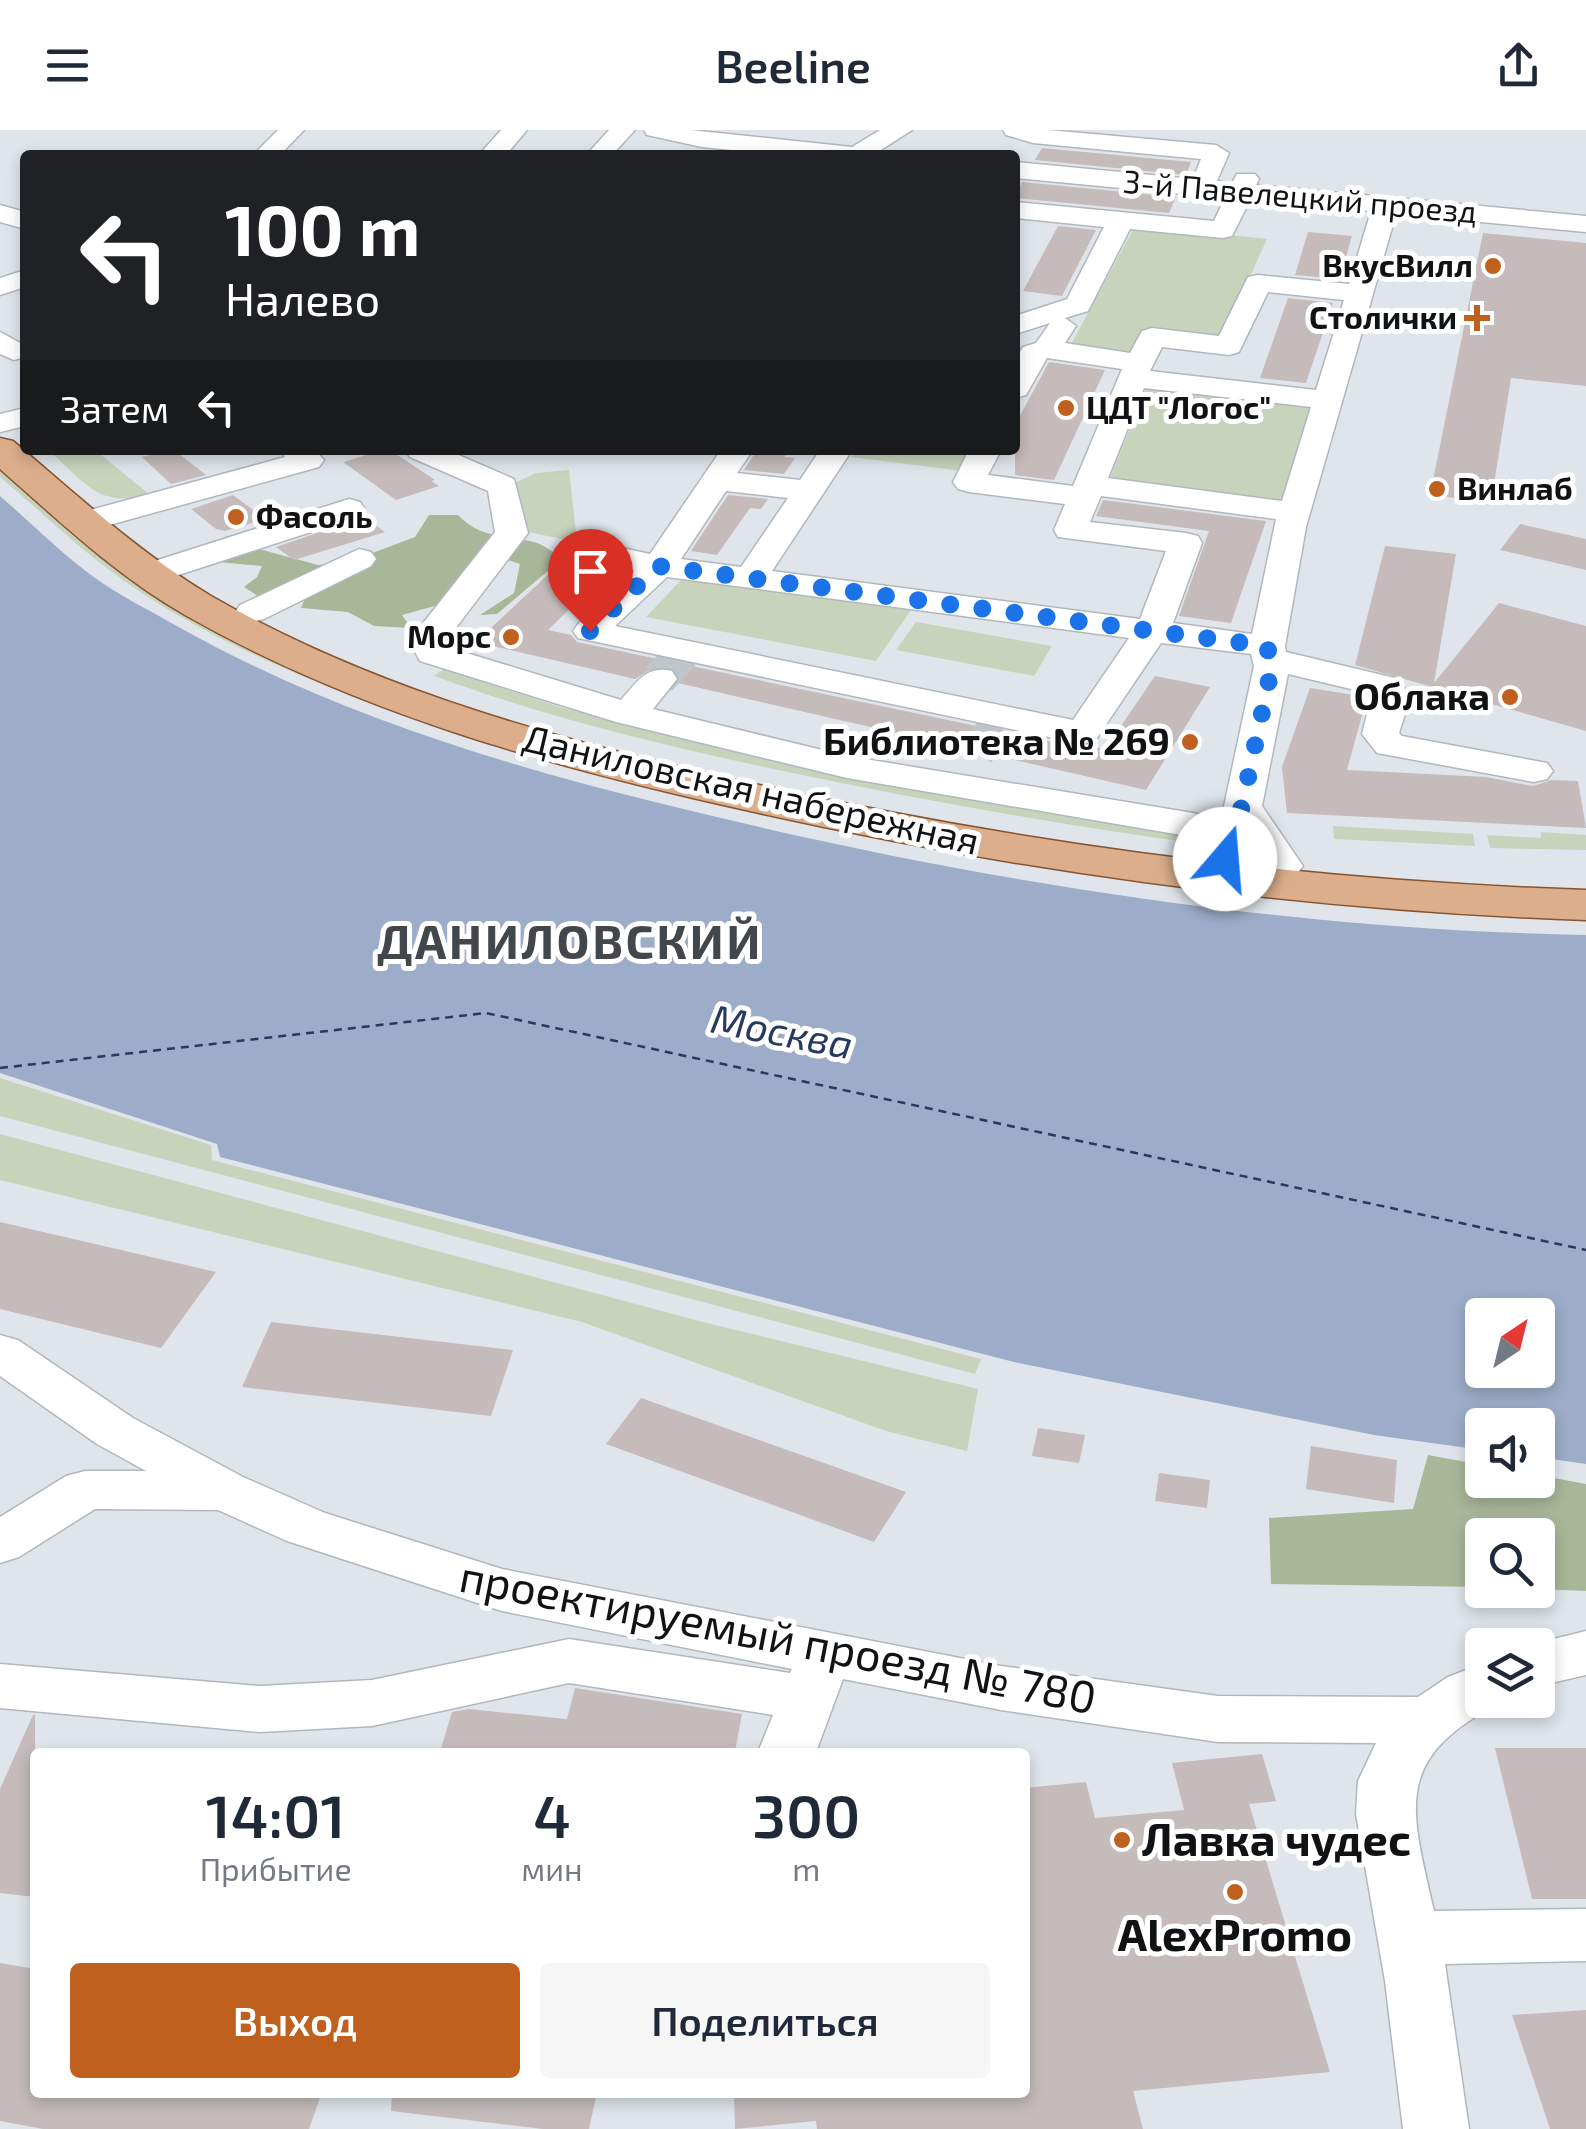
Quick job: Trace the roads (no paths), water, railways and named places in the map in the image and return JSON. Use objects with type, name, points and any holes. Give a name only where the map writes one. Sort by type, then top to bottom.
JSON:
[{"type":"main road","points":[[0,423],[20,440]]},
{"type":"main road","name":"Даниловская набережная","points":[[0,450],[248,631],[380,690],[516,738],[703,788],[945,838],[1161,872],[1384,887]]},
{"type":"main road","name":"Даниловская набережная","points":[[37,455],[96,518]]},
{"type":"main road","name":"Даниловская набережная","points":[[160,570],[252,612],[415,666],[510,714],[761,781],[1002,829],[1209,842],[1283,866],[1384,887]]},
{"type":"main road","points":[[1384,887],[1586,886]]},
{"type":"main road","points":[[1384,887],[1586,905]]},
{"type":"street","points":[[271,150],[292,130]]},
{"type":"street","points":[[497,150],[515,130]]},
{"type":"street","points":[[603,150],[623,130]]},
{"type":"street","points":[[659,130],[702,140],[824,150]]},
{"type":"street","points":[[863,150],[900,130]]},
{"type":"street","points":[[1202,188],[1230,130]]},
{"type":"street","points":[[1024,133],[1216,153]]},
{"type":"street","name":"3-й Павелецкий проезд","points":[[1020,170],[1202,188],[1243,185],[1386,206],[1586,224]]},
{"type":"street","points":[[1020,211],[1222,230],[1243,185]]},
{"type":"street","points":[[433,455],[504,486],[512,533],[426,641],[415,666],[813,759],[1209,842],[1242,806],[1272,666],[1268,652],[1295,512],[1386,206]]},
{"type":"street","points":[[1046,348],[1078,304],[1120,222]]},
{"type":"street","points":[[734,455],[658,566],[590,631],[676,661],[992,731],[1082,733],[1153,629],[1186,543],[1070,530],[1152,336],[1228,346],[1258,283],[1360,293]]},
{"type":"street","points":[[4,306],[20,285]]},
{"type":"street","points":[[1020,323],[1078,304]]},
{"type":"street","points":[[1020,378],[1032,353],[1046,348],[1136,370],[1328,400]]},
{"type":"street","points":[[96,518],[308,460],[302,455]]},
{"type":"street","points":[[750,578],[833,455]]},
{"type":"street","points":[[982,455],[969,482],[1295,512]]},
{"type":"street","points":[[233,480],[294,527]]},
{"type":"street","points":[[716,480],[809,491]]},
{"type":"street","points":[[160,570],[349,509]]},
{"type":"street","points":[[589,550],[658,566],[1153,629],[1268,652],[1386,687],[1392,698],[1380,734],[1390,745],[1534,771]]},
{"type":"street","points":[[252,612],[359,558]]},
{"type":"street","points":[[629,714],[676,661]]},
{"type":"street","points":[[950,786],[992,731]]},
{"type":"street","points":[[1242,806],[1283,866]]},
{"type":"street","name":"проектируемый проезд № 780","points":[[0,1352],[116,1431],[224,1491],[306,1527],[502,1590],[817,1675],[1000,1688],[1218,1719],[1430,1720]]},
{"type":"street","points":[[0,1543],[84,1490],[224,1491]]},
{"type":"street","points":[[1555,1660],[1586,1653]]},
{"type":"street","points":[[0,1686],[260,1708],[372,1702],[568,1661],[817,1675],[789,1748]]},
{"type":"street","points":[[1436,2129],[1409,1938],[1385,1818],[1388,1780],[1407,1743],[1465,1694]]},
{"type":"street","points":[[1409,1938],[1586,1936]]},
{"type":"water","name":"Москва","points":[[0,496],[105,585],[233,656],[352,709],[537,771],[776,831],[1006,877],[1121,895],[1353,923],[1586,935],[1586,1464],[1555,1459],[1555,1408],[1465,1408],[1465,1448],[1374,1435],[1014,1362],[220,1157],[217,1144],[0,1073]]},
{"type":"tunnel","points":[[659,679],[683,653]]},
{"type":"tunnel","points":[[977,752],[997,725]]},
{"type":"place","name":"ВкусВилл","points":[[1493,266]]},
{"type":"place","name":"Столички","points":[[1477,318]]},
{"type":"place","name":"ЦДТ \"Логос\"","points":[[1066,408]]},
{"type":"place","name":"Винлаб","points":[[1437,489]]},
{"type":"place","name":"Фасоль","points":[[236,517]]},
{"type":"place","name":"Морс","points":[[511,637]]},
{"type":"place","name":"Облака","points":[[1510,697]]},
{"type":"place","name":"Библиотека № 269","points":[[1190,742]]},
{"type":"place","name":"Лавка чудес","points":[[1122,1840]]},
{"type":"place","name":"AlexPromo","points":[[1235,1892]]},
{"type":"district","name":"ДАНИЛОВСКИЙ","points":[[570,942]]}]
